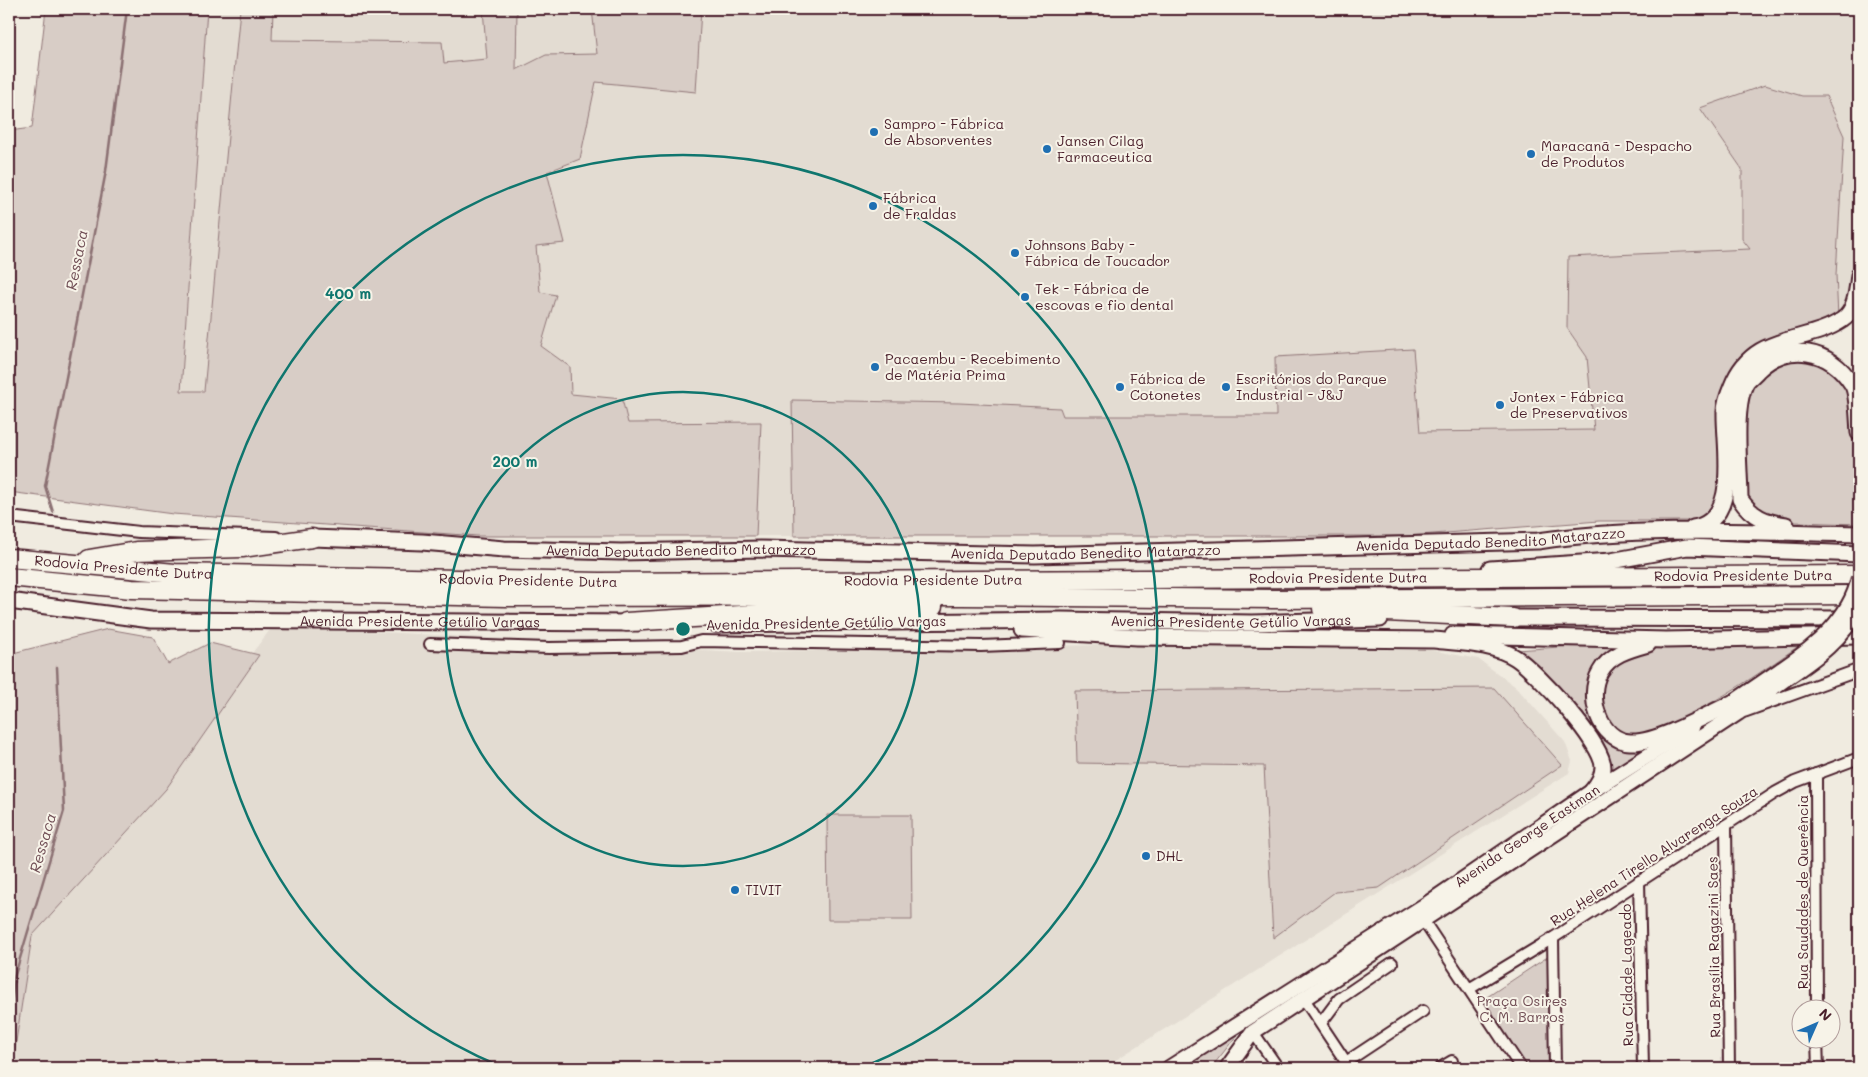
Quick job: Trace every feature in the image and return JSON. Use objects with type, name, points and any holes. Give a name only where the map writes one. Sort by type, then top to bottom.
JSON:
[{"type":"highway","points":[[62,563],[136,552],[217,550],[312,538]]},
{"type":"highway","name":"Rodovia Presidente Dutra","points":[[9,558],[175,573],[598,582],[1304,577],[1859,577]]},
{"type":"highway","name":"Rodovia Presidente Dutra","points":[[9,577],[132,589],[486,597],[1237,598],[1859,595]]},
{"type":"highway","points":[[626,622],[776,613],[949,606],[1049,597]]},
{"type":"highway","points":[[1595,597],[1650,608],[1859,607]]},
{"type":"highway","points":[[1237,598],[1315,609],[1513,618]]},
{"type":"main road","points":[[1669,531],[1705,526],[1719,513],[1725,492],[1725,409],[1732,386],[1745,362],[1782,342],[1843,320],[1856,298],[1859,275]]},
{"type":"main road","points":[[1859,433],[1854,386],[1842,371],[1824,358],[1803,352],[1785,353],[1763,366],[1747,381],[1739,406],[1740,499],[1748,512],[1766,522],[1859,532]]},
{"type":"main road","name":"Avenida Deputado Benedito Matarazzo","points":[[312,538],[422,542],[504,549],[621,552],[770,549],[1035,555],[1538,541],[1590,534],[1669,531],[1859,532]]},
{"type":"main road","name":"Rodovia Presidente Dutra","points":[[1497,569],[1611,561],[1688,547],[1859,554]]},
{"type":"main road","name":"Avenida Deputado Benedito Matarazzo","points":[[1304,577],[1376,571],[1497,569]]},
{"type":"main road","name":"Avenida George Eastman","points":[[1227,1068],[1253,1032],[1423,920],[1785,673],[1836,624],[1846,608],[1859,577]]},
{"type":"main road","name":"Avenida Presidente Getúlio Vargas","points":[[9,601],[151,620],[834,624],[978,621],[1252,623],[1434,617],[1513,618]]},
{"type":"main road","name":"Avenida George Eastman","points":[[1785,673],[1819,656],[1846,629],[1859,607]]},
{"type":"main road","points":[[1513,618],[1859,619]]},
{"type":"main road","points":[[978,621],[1002,628],[1137,637],[1434,640],[1480,646],[1515,658],[1534,672],[1568,709],[1597,747],[1604,766],[1601,780],[1592,791]]},
{"type":"main road","points":[[1380,640],[1464,634],[1666,640],[1859,636]]},
{"type":"main road","points":[[1666,640],[1621,652],[1599,673],[1595,693],[1596,706],[1599,718],[1610,735],[1623,741],[1639,742],[1736,708]]},
{"type":"main road","name":"Avenida George Eastman","points":[[1169,1068],[1427,904],[1592,791],[1736,708]]},
{"type":"street","points":[[9,517],[139,532],[312,538]]},
{"type":"street","points":[[430,644],[549,648],[682,646],[701,641],[981,646],[1060,643]]},
{"type":"street","points":[[1736,708],[1859,670]]},
{"type":"street","name":"Rua Helena Tirello Alvarenga Souza","points":[[1469,989],[1553,938],[1795,782],[1859,758]]},
{"type":"street","name":"Rua Saudades de Querência","points":[[1816,774],[1817,1000]]},
{"type":"street","name":"Rua Brasília Ragazini Saes","points":[[1726,825],[1729,1068]]},
{"type":"street","name":"Rua Cidade Lageado","points":[[1639,881],[1643,1068]]},
{"type":"street","points":[[1423,920],[1521,1068]]},
{"type":"street","points":[[1553,938],[1555,1068]]},
{"type":"street","points":[[1321,1024],[1339,999],[1392,963]]},
{"type":"street","points":[[1304,999],[1348,1065],[1423,1012]]},
{"type":"street","points":[[1253,1032],[1278,1068]]},
{"type":"street","points":[[1817,1050],[1818,1068]]},
{"type":"street","points":[[1440,1068],[1452,1060]]},
{"type":"shaded area","points":[[207,9],[1855,9],[1858,47],[1856,276],[1845,310],[1838,317],[1768,342],[1635,521],[1599,521],[1407,536],[478,536],[173,514]]},
{"type":"shaded area","points":[[273,626],[740,652],[1265,642],[1399,644],[1478,659],[1516,687],[1565,742],[1572,761],[1569,773],[1103,1068],[12,1068],[32,936]]},
{"type":"green space","points":[[46,9],[207,9],[181,391],[204,391],[240,9],[273,9],[272,40],[442,42],[444,63],[487,59],[483,9],[517,9],[516,70],[546,55],[597,54],[592,9],[701,9],[696,92],[596,82],[580,159],[547,172],[565,243],[536,246],[540,292],[556,295],[541,346],[570,367],[571,394],[622,399],[628,423],[761,422],[756,536],[478,536],[173,514],[9,492],[9,131],[32,128]]},
{"type":"green space","points":[[1765,85],[1802,96],[1826,96],[1844,136],[1836,275],[1838,317],[1742,359],[1721,491],[1713,511],[1701,521],[1599,521],[1407,536],[794,536],[792,400],[959,403],[1060,408],[1063,416],[1276,416],[1275,357],[1413,349],[1420,432],[1594,430],[1587,357],[1567,328],[1568,257],[1750,249],[1742,239],[1742,169],[1700,108]]},
{"type":"green space","points":[[1786,357],[1822,361],[1850,388],[1859,476],[1859,524],[1796,522],[1767,518],[1744,497],[1743,407],[1751,383]]},
{"type":"green space","points":[[108,629],[153,637],[168,664],[210,643],[259,655],[166,789],[32,936],[12,1068],[9,1068],[9,654]]},
{"type":"green space","points":[[1807,640],[1720,698],[1669,724],[1646,732],[1627,734],[1615,731],[1607,723],[1601,699],[1603,685],[1608,673],[1616,662],[1626,655],[1648,648],[1682,644]]},
{"type":"green space","points":[[1630,642],[1589,688],[1618,746],[1653,750],[1610,777],[1607,751],[1517,650]]},
{"type":"green space","points":[[1494,688],[1562,765],[1379,888],[1335,892],[1273,938],[1264,766],[1077,763],[1075,691]]},
{"type":"green space","points":[[827,815],[911,815],[912,920],[828,920]]},
{"type":"green space","name":"Praça Osires C. M. Barros","points":[[1552,954],[1551,1068],[1526,1068],[1481,1001]]},
{"type":"green space","points":[[1241,1030],[1211,1068],[1181,1068]]},
{"type":"waterway","name":"Ressaca","points":[[53,512],[45,486],[106,171],[127,9]]},
{"type":"waterway","name":"Ressaca","points":[[9,1020],[15,975],[64,811],[57,667]]},
{"type":"place","name":"Sampro - Fábrica de Absorventes","points":[[874,132]]},
{"type":"place","name":"Jansen Cilag Farmaceutica","points":[[1047,149]]},
{"type":"place","name":"Maracanã - Despacho de Produtos","points":[[1531,154]]},
{"type":"place","name":"Fábrica de Fraldas","points":[[873,206]]},
{"type":"place","name":"Johnsons Baby - Fábrica de Toucador","points":[[1015,253]]},
{"type":"place","name":"Tek - Fábrica de escovas e fio dental","points":[[1025,297]]},
{"type":"place","name":"Pacaembu - Recebimento de Matéria Prima","points":[[875,367]]},
{"type":"place","name":"Fábrica de Cotonetes","points":[[1120,387]]},
{"type":"place","name":"Escritórios do Parque Industrial - J&J","points":[[1226,387]]},
{"type":"place","name":"Jontex - Fábrica de Preservativos","points":[[1500,405]]},
{"type":"place","name":"DHL","points":[[1146,856]]},
{"type":"place","name":"TIVIT","points":[[735,890]]}]
